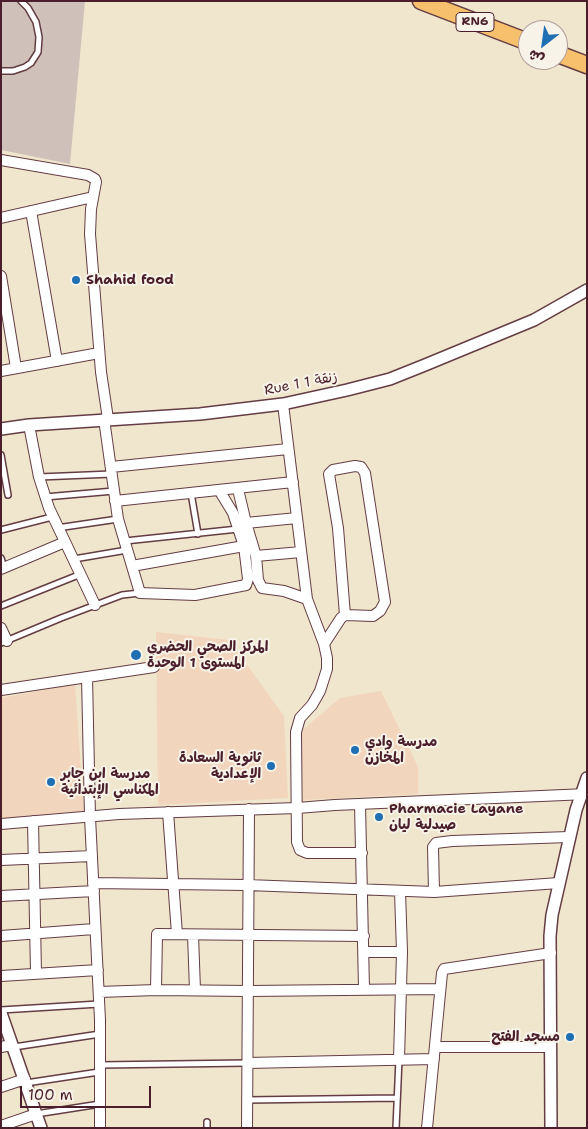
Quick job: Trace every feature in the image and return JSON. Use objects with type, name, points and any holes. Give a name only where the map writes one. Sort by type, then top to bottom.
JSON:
[{"type":"highway","name":"RN6","points":[[421,1],[518,38]]},
{"type":"highway","name":"RN6","points":[[452,1],[518,26]]},
{"type":"highway","points":[[568,46],[587,53]]},
{"type":"highway","points":[[568,57],[587,64]]},
{"type":"street","points":[[1,160],[92,176],[96,182],[90,234],[99,353],[111,471],[118,518],[140,593],[194,595],[246,585],[248,579],[238,488]]},
{"type":"street","points":[[1,218],[93,198]]},
{"type":"street","points":[[31,211],[57,361]]},
{"type":"street","points":[[1,276],[16,368]]},
{"type":"street","name":"Rue 1 زنقة 1","points":[[1,429],[106,419],[200,414],[283,404],[390,379],[534,320],[587,290]]},
{"type":"street","points":[[1,371],[99,353]]},
{"type":"street","points":[[283,404],[307,599],[324,644],[327,669],[320,691],[312,705],[300,718],[296,732],[296,842],[300,850],[307,853],[362,852]]},
{"type":"street","points":[[29,425],[39,476],[52,517],[96,605]]},
{"type":"street","points":[[111,471],[288,448]]},
{"type":"street","points":[[324,644],[341,618],[346,615],[374,616],[380,611],[385,602],[365,473],[361,467],[355,466],[333,470],[329,474],[339,536],[346,615]]},
{"type":"street","points":[[115,496],[191,493],[292,482]]},
{"type":"street","points":[[219,490],[242,526],[256,556],[258,580],[262,588],[284,591],[307,599]]},
{"type":"street","points":[[242,526],[297,518]]},
{"type":"street","points":[[2,565],[65,542]]},
{"type":"street","points":[[132,566],[244,546]]},
{"type":"street","points":[[256,556],[301,552]]},
{"type":"street","points":[[1,628],[4,642]]},
{"type":"street","points":[[1,690],[154,668]]},
{"type":"street","points":[[87,677],[94,928],[99,992],[100,1128]]},
{"type":"street","points":[[551,1128],[552,915],[569,838],[587,778]]},
{"type":"street","points":[[1,824],[168,812],[297,808],[583,794]]},
{"type":"street","points":[[360,804],[364,990]]},
{"type":"street","points":[[247,1128],[247,885],[249,809]]},
{"type":"street","points":[[168,812],[177,934]]},
{"type":"street","points":[[33,821],[36,973]]},
{"type":"street","points":[[434,892],[433,847],[436,843],[569,838]]},
{"type":"street","points":[[1,860],[92,856]]},
{"type":"street","points":[[1,896],[93,887],[174,884],[434,892],[559,883]]},
{"type":"street","points":[[399,1059],[402,952],[400,891]]},
{"type":"street","points":[[1,936],[94,928]]},
{"type":"street","points":[[156,990],[157,934],[364,936]]},
{"type":"street","points":[[193,935],[195,990]]},
{"type":"street","points":[[364,952],[402,952]]},
{"type":"street","points":[[427,1128],[440,989],[444,969],[551,952]]},
{"type":"street","points":[[1,976],[98,970]]},
{"type":"street","points":[[99,992],[440,989]]},
{"type":"street","points":[[1,1011],[8,1047],[25,1081],[41,1128]]},
{"type":"street","points":[[435,1047],[551,1047]]},
{"type":"street","points":[[247,1063],[434,1059]]},
{"type":"street","points":[[1,1087],[25,1081]]},
{"type":"street","points":[[1,1126],[36,1114]]},
{"type":"lane","points":[[1,71],[13,71],[25,67],[31,63],[38,52],[39,37],[36,22],[28,8],[21,1]]},
{"type":"lane","points":[[1,455],[8,495]]},
{"type":"lane","points":[[39,476],[111,471]]},
{"type":"lane","points":[[191,493],[198,534]]},
{"type":"lane","points":[[45,497],[115,496]]},
{"type":"lane","points":[[1,530],[52,517]]},
{"type":"lane","points":[[57,528],[118,518]]},
{"type":"lane","points":[[73,559],[126,545],[242,526]]},
{"type":"lane","points":[[1,606],[80,574]]},
{"type":"lane","points":[[4,642],[122,595],[140,593]]},
{"type":"lane","points":[[1,1011],[99,1004]]},
{"type":"lane","points":[[8,1047],[100,1034]]},
{"type":"lane","points":[[396,1128],[399,1059]]},
{"type":"lane","points":[[25,1081],[100,1068],[247,1063]]},
{"type":"lane","points":[[247,1100],[397,1098]]},
{"type":"lane","points":[[36,1114],[100,1104]]},
{"type":"shaded area","points":[[1,1],[85,1],[70,164],[1,150]]},
{"type":"shaded area","points":[[156,632],[229,640],[284,716],[288,798],[158,805]]},
{"type":"shaded area","points":[[75,684],[84,812],[1,819],[1,698]]},
{"type":"shaded area","name":"مدرسة وادي المخازن","points":[[381,691],[418,767],[418,794],[303,800],[300,732],[340,698]]},
{"type":"place","name":"Shahid food","points":[[76,280]]},
{"type":"place","name":"المركز الصحي الحضري المستوى 1 الوحدة","points":[[136,655]]},
{"type":"place","name":"مدرسة وادي المخازن","points":[[355,750]]},
{"type":"place","name":"ثانوية السعادة الإعدادية","points":[[271,766]]},
{"type":"place","name":"مدرسة ابن جابر المكناسي الإبتدائية","points":[[51,782]]},
{"type":"place","name":"Pharmacie Layane صيدلية ليان","points":[[379,817]]},
{"type":"place","name":"مسجد الفتح","points":[[570,1037]]}]
